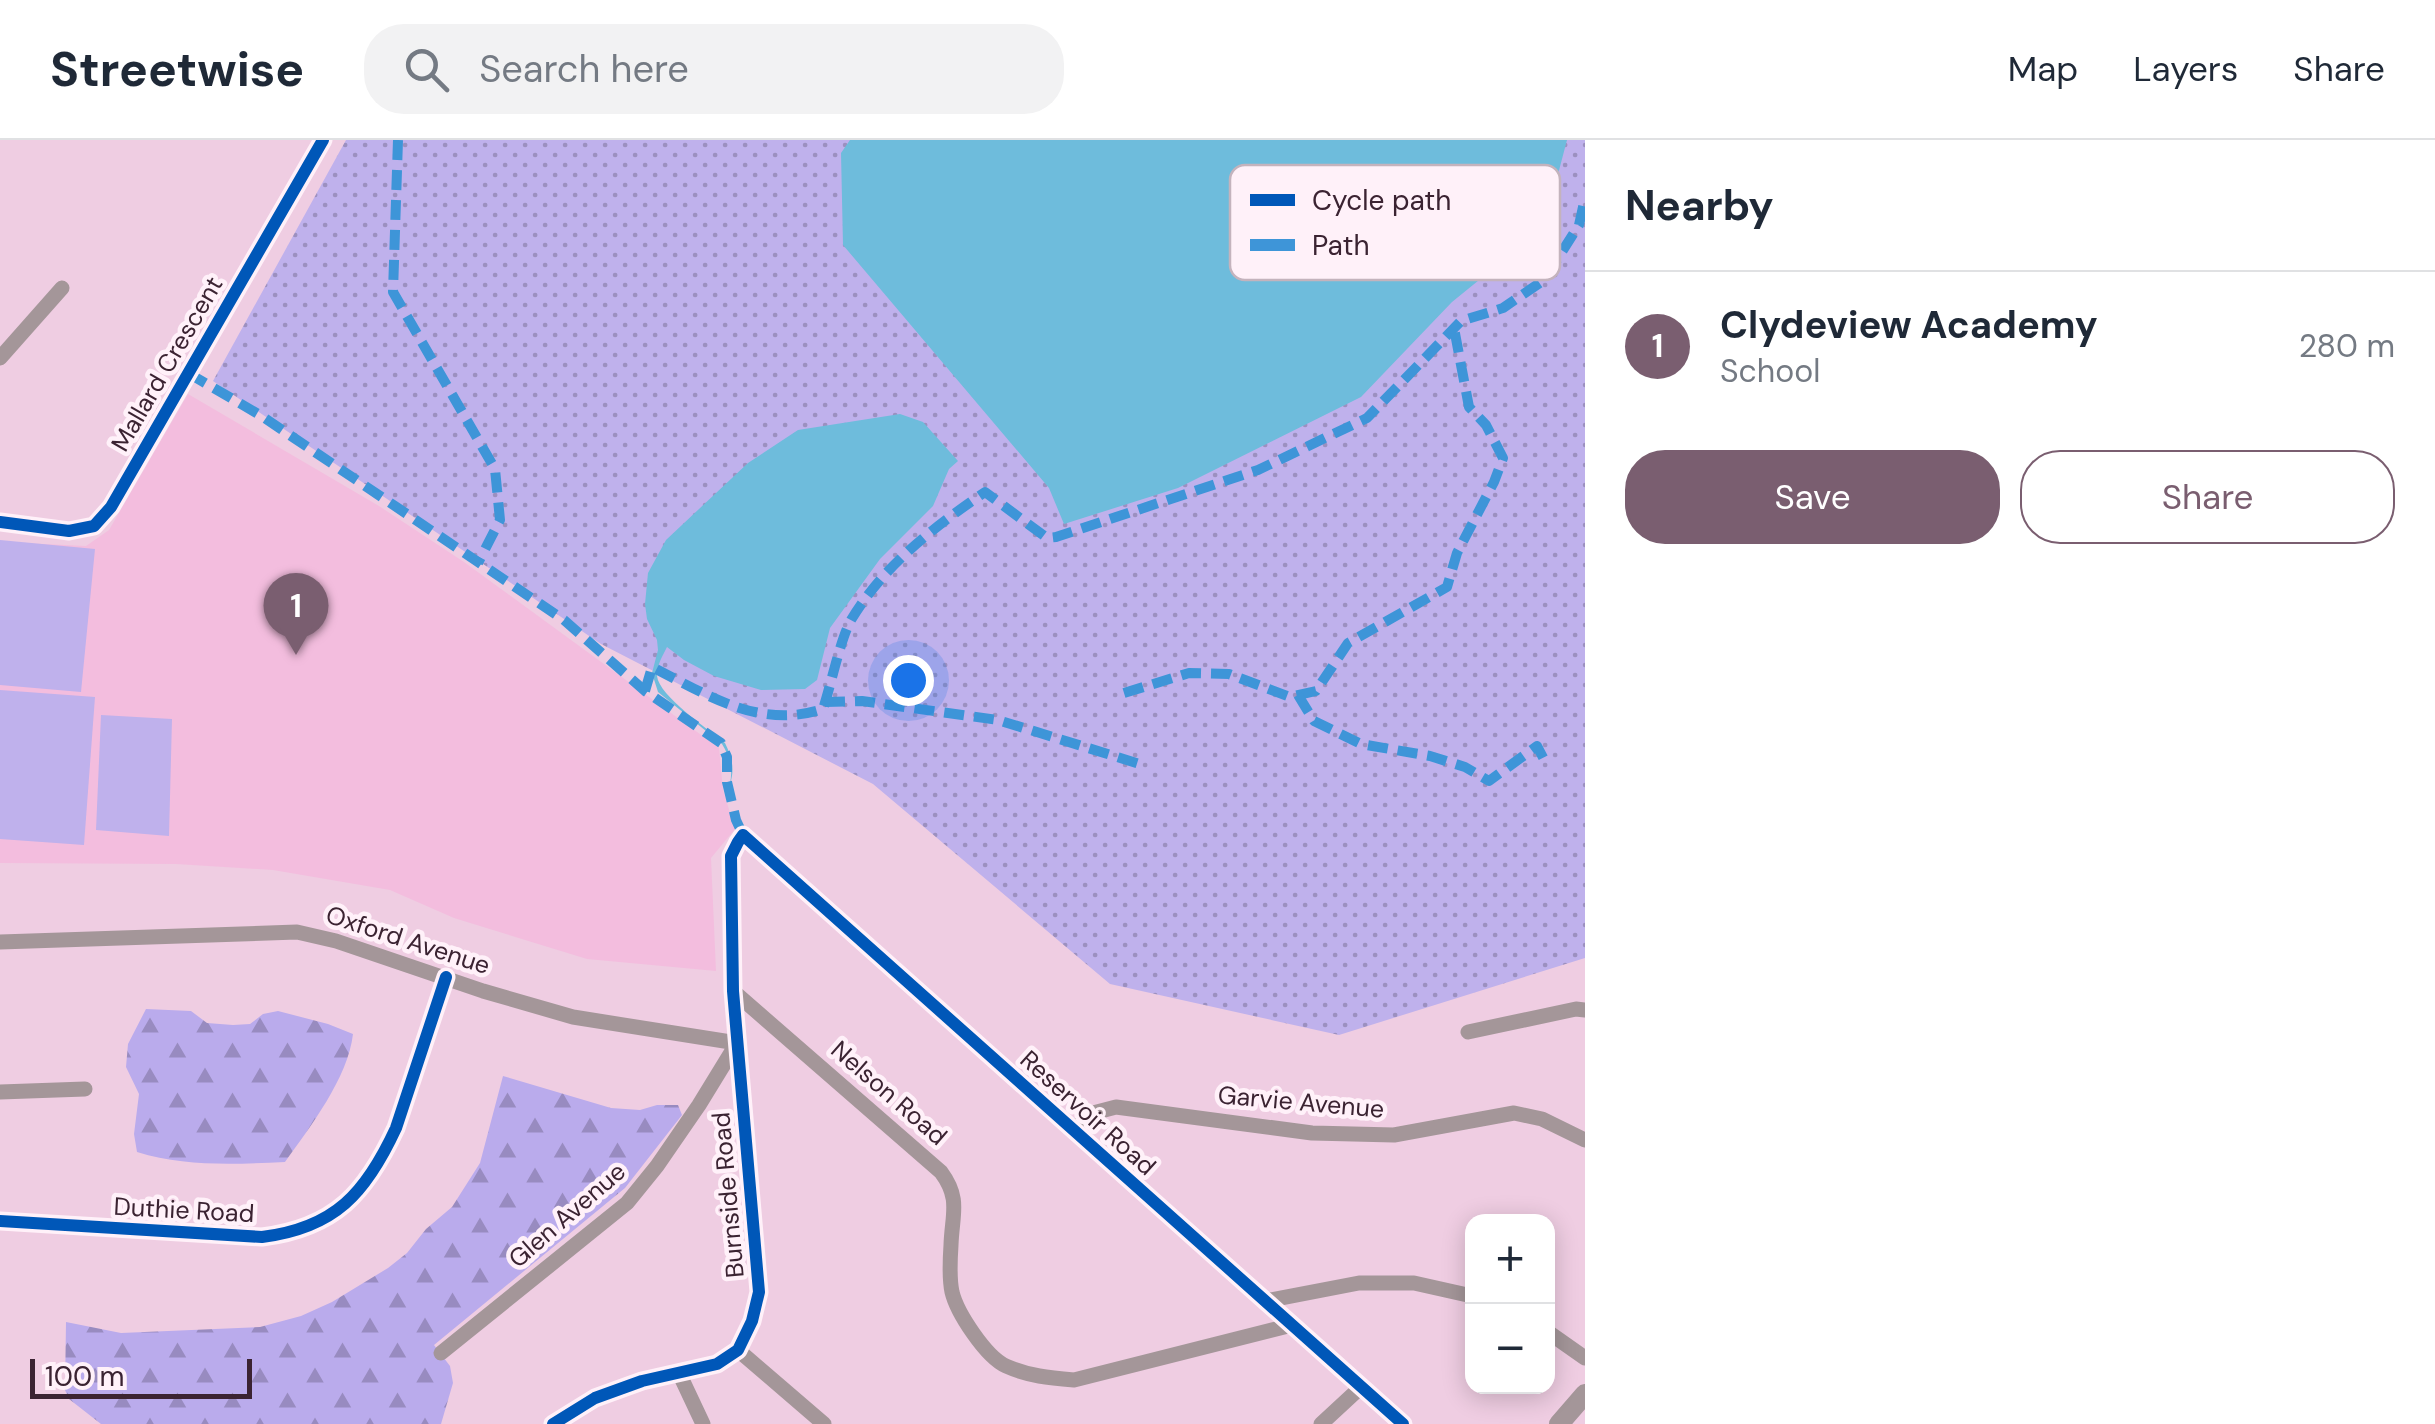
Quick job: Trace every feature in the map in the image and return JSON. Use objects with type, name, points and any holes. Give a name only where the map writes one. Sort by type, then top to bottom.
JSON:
[{"type":"street","name":"Mallard Crescent","points":[[0,522],[69,531],[94,526],[110,506],[323,140]]},
{"type":"street","points":[[0,358],[62,288]]},
{"type":"street","name":"Burnside Road","points":[[738,1350],[752,1321],[759,1292],[733,990],[731,856],[744,835]]},
{"type":"street","name":"Reservoir Road","points":[[744,835],[1403,1424]]},
{"type":"street","name":"Oxford Avenue","points":[[0,942],[297,932],[336,940],[483,991],[573,1017],[737,1043]]},
{"type":"street","name":"Duthie Road","points":[[0,1221],[262,1237],[318,1223],[349,1201],[387,1146],[446,977]]},
{"type":"street","name":"Nelson Road","points":[[733,990],[941,1172],[952,1186],[952,1294],[973,1334],[1002,1365],[1037,1377],[1074,1380],[1292,1325]]},
{"type":"street","points":[[1468,1032],[1585,1010]]},
{"type":"street","name":"Glen Avenue","points":[[440,1353],[627,1202],[668,1151],[737,1043]]},
{"type":"street","points":[[0,1092],[85,1089]]},
{"type":"street","name":"Garvie Avenue","points":[[1073,1129],[1093,1113],[1116,1106],[1312,1133],[1394,1136],[1514,1113],[1542,1119],[1585,1140]]},
{"type":"street","points":[[1266,1301],[1359,1282],[1414,1283],[1465,1294]]},
{"type":"street","points":[[1555,1337],[1585,1358]]},
{"type":"street","points":[[553,1424],[595,1398],[642,1381],[718,1364],[738,1350],[824,1424]]},
{"type":"street","points":[[679,1373],[703,1424]]},
{"type":"street","points":[[1321,1424],[1361,1387]]},
{"type":"street","points":[[1559,1424],[1585,1394]]},
{"type":"shaded area","points":[[346,140],[1585,140],[1585,958],[1339,1035],[1110,984],[873,784],[601,644],[213,381]]},
{"type":"shaded area","points":[[188,394],[379,506],[464,562],[719,748],[723,790],[735,829],[711,858],[716,971],[587,959],[454,918],[390,890],[273,870],[176,864],[0,863],[0,542],[86,546],[109,530]]},
{"type":"shaded area","points":[[0,540],[95,549],[81,692],[0,685]]},
{"type":"shaded area","points":[[0,690],[95,697],[84,845],[0,839]]},
{"type":"shaded area","points":[[101,715],[172,719],[169,836],[96,830]]},
{"type":"green space","points":[[146,1009],[191,1011],[207,1023],[233,1025],[250,1024],[263,1014],[278,1011],[353,1034],[336,1085],[285,1162],[173,1160],[137,1152],[134,1134],[139,1094],[126,1067],[128,1044]]},
{"type":"green space","points":[[503,1076],[611,1108],[640,1110],[678,1105],[682,1115],[625,1188],[434,1345],[450,1366],[453,1383],[441,1424],[101,1424],[69,1399],[65,1390],[66,1322],[121,1333],[260,1327],[301,1316],[332,1302],[388,1268],[452,1207],[480,1163]]},
{"type":"water","points":[[850,140],[1567,140],[1560,167],[1230,165],[1230,280],[1479,280],[1452,302],[1361,397],[1178,488],[1064,524],[1049,488],[843,245],[841,153]]},
{"type":"water","points":[[900,414],[923,422],[958,461],[949,469],[933,506],[880,559],[830,628],[817,680],[805,689],[761,690],[714,676],[667,647],[662,657],[657,676],[666,693],[725,743],[732,763],[730,784],[730,763],[722,744],[658,692],[652,673],[657,640],[645,604],[648,573],[666,540],[748,463],[798,430]]},
{"type":"marked path","points":[[398,140],[393,292],[495,469],[500,520],[478,563]]},
{"type":"marked path","points":[[1560,255],[1579,225],[1585,198]]},
{"type":"marked path","points":[[645,691],[652,667],[713,698],[755,712],[777,715],[823,709],[847,629],[864,600],[911,549],[985,492],[1047,538],[1258,470],[1367,418],[1461,321],[1503,308],[1544,280]]},
{"type":"marked path","points":[[1124,693],[1189,673],[1229,674],[1290,697],[1316,691],[1348,643],[1447,587],[1457,553],[1503,458],[1486,425],[1469,407],[1454,328]]},
{"type":"marked path","points":[[188,373],[260,415],[564,620],[645,691],[721,743],[727,757],[727,782],[736,820],[743,835]]},
{"type":"marked path","points":[[1298,695],[1314,721],[1361,744],[1430,756],[1465,767],[1489,781],[1537,746],[1547,765]]},
{"type":"marked path","points":[[825,702],[862,701],[998,720],[1143,765]]},
{"type":"cycle path","points":[[0,522],[69,531],[94,526],[111,507],[323,140]]},
{"type":"cycle path","points":[[553,1424],[595,1398],[642,1381],[717,1364],[738,1350],[752,1321],[759,1292],[733,991],[731,856],[743,835],[1403,1424]]},
{"type":"cycle path","points":[[0,1221],[262,1237],[329,1216],[360,1189],[385,1151],[446,977]]},
{"type":"place","name":"Clydeview Academy","points":[[296,655]]}]
